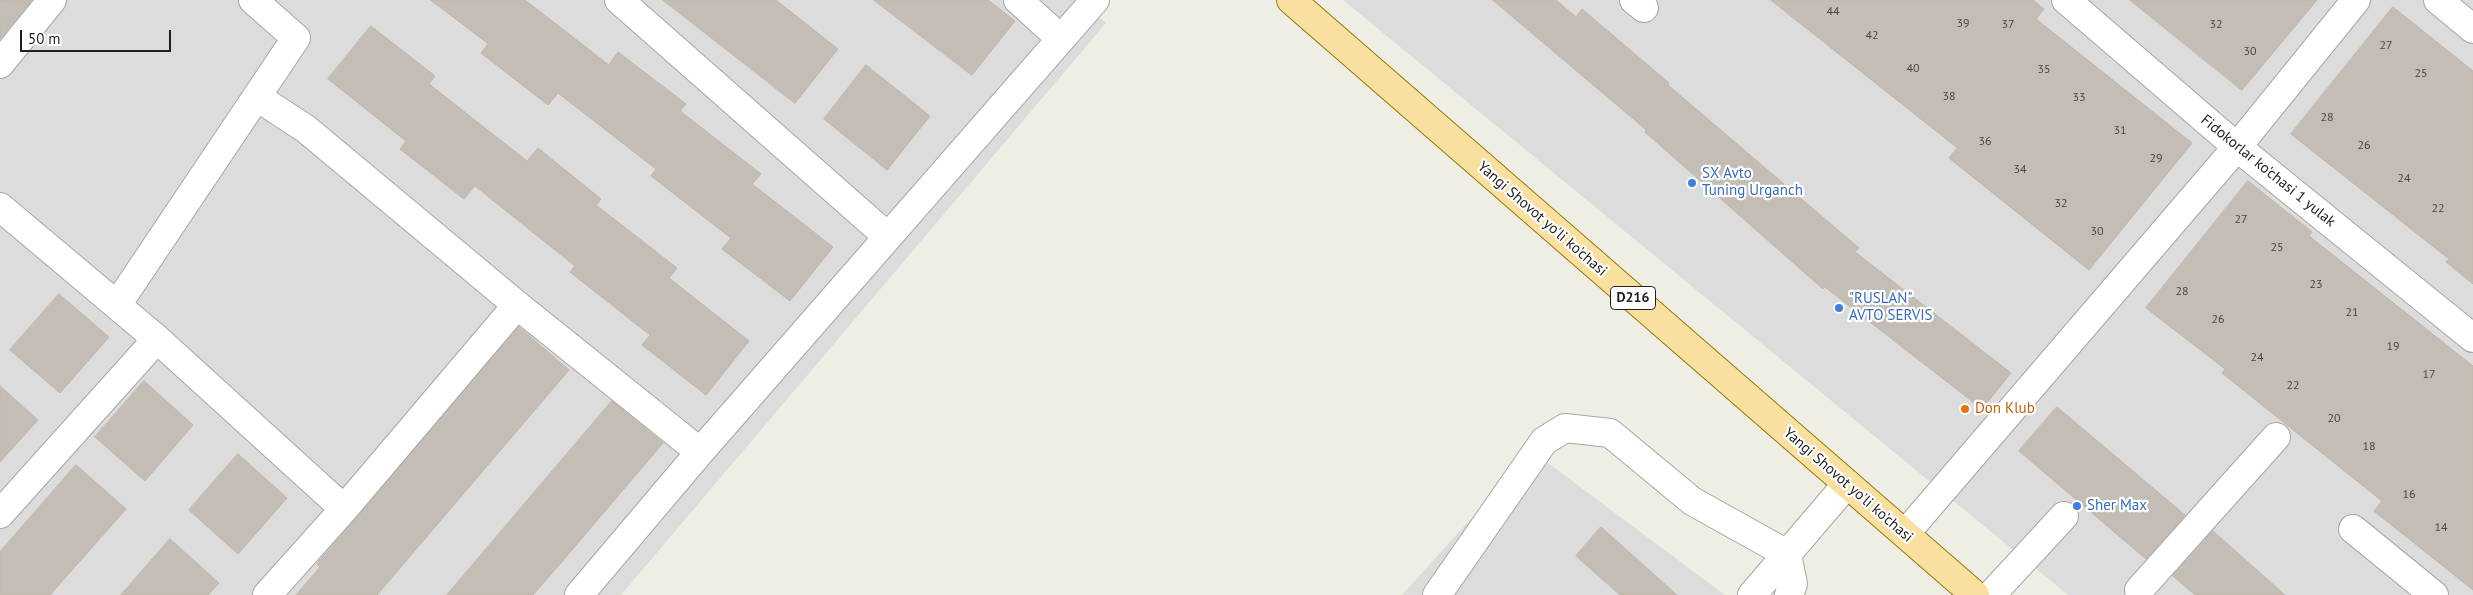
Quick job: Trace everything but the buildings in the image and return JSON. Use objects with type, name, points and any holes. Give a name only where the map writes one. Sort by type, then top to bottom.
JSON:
[{"type":"main road","name":"Yangi Shovot yo'li ko'chasi","points":[[1291,0],[1975,595]]},
{"type":"street","points":[[0,64],[52,0]]},
{"type":"street","points":[[118,305],[296,38],[253,0]]},
{"type":"street","points":[[619,0],[888,237]]},
{"type":"street","points":[[1018,0],[1061,39]]},
{"type":"street","points":[[579,595],[700,452],[1095,0]]},
{"type":"street","name":"Fidokorlar ko'chasi 1 yulak","points":[[2066,0],[2238,147],[2473,338]]},
{"type":"street","points":[[1905,534],[2238,147],[2356,0]]},
{"type":"street","points":[[2438,0],[2473,29]]},
{"type":"street","points":[[257,97],[306,129],[517,305],[700,452]]},
{"type":"street","points":[[0,207],[158,339],[344,509]]},
{"type":"street","points":[[267,595],[344,509],[517,305]]},
{"type":"street","points":[[0,514],[158,339]]},
{"type":"street","points":[[1437,595],[1544,441],[1565,428],[1610,433],[1692,501],[1787,554],[1795,592]]},
{"type":"street","points":[[2139,593],[2276,437]]},
{"type":"street","points":[[1752,595],[1847,484]]},
{"type":"street","points":[[1991,595],[2064,516]]},
{"type":"street","points":[[2353,529],[2434,595]]},
{"type":"shaded area","points":[[0,0],[1079,0],[1106,23],[621,595],[0,595]]},
{"type":"shaded area","points":[[1343,0],[2473,0],[2473,595],[2068,595]]},
{"type":"shaded area","points":[[1532,451],[1725,595],[1402,595]]},
{"type":"place","name":"SX Avto Tuning Urganch","points":[[1692,183]]},
{"type":"place","name":"\"RUSLAN\" AVTO SERVIS","points":[[1839,308]]},
{"type":"place","name":"Don Klub","points":[[1965,409]]},
{"type":"place","name":"Sher Max","points":[[2077,506]]}]
